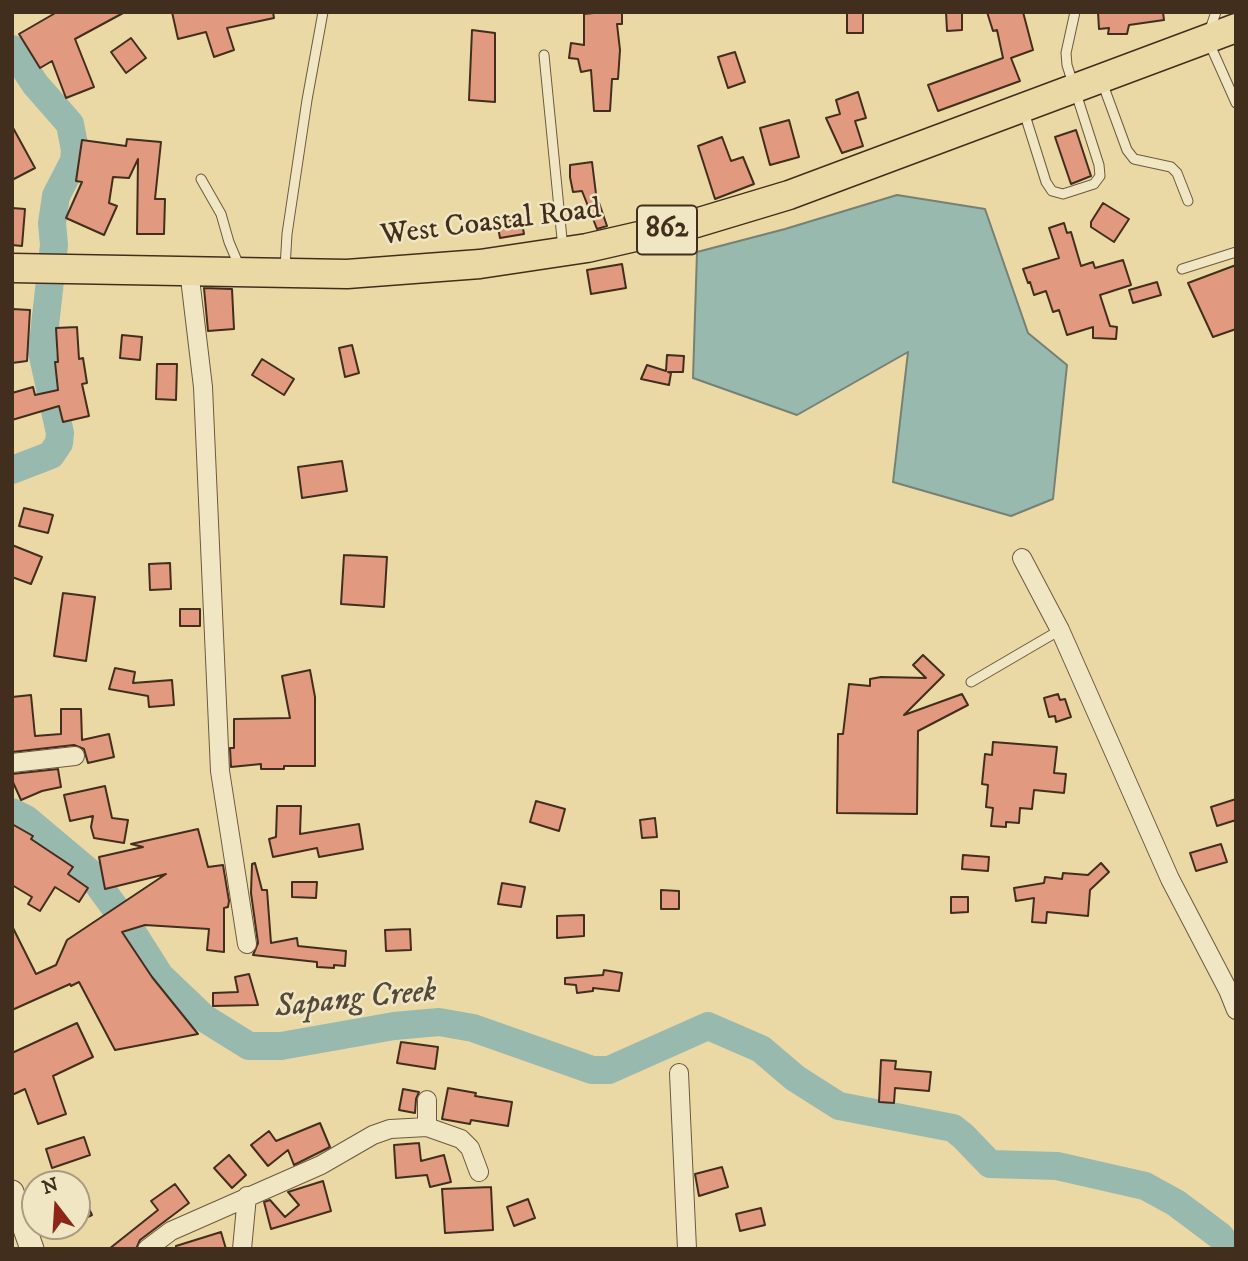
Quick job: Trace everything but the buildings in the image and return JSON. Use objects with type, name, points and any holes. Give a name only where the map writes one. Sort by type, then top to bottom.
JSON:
[{"type":"main road","name":"West Coastal Road","points":[[22,268],[347,274],[480,264],[587,248],[696,223],[789,195],[1074,88],[1211,25],[1236,28]]},
{"type":"street","points":[[189,270],[203,387],[220,771],[247,944]]},
{"type":"street","points":[[1022,558],[1060,630],[1170,879],[1236,1010]]},
{"type":"street","points":[[12,763],[75,756]]},
{"type":"street","points":[[679,1073],[687,1249]]},
{"type":"street","points":[[427,1100],[427,1127]]},
{"type":"street","points":[[147,1249],[170,1231],[321,1165],[373,1135],[390,1129],[427,1127],[461,1139],[470,1148],[479,1172]]},
{"type":"street","points":[[12,1192],[32,1249]]},
{"type":"street","points":[[242,1249],[247,1196]]},
{"type":"lane","points":[[285,273],[287,234],[323,12]]},
{"type":"lane","points":[[1022,107],[1046,181],[1052,191],[1063,194],[1094,184],[1100,176],[1099,165],[1067,65],[1066,53],[1074,12]]},
{"type":"lane","points":[[1211,25],[1236,103]]},
{"type":"lane","points":[[544,55],[564,251]]},
{"type":"lane","points":[[1101,77],[1128,150],[1134,159],[1171,167],[1177,173],[1188,201]]},
{"type":"lane","points":[[201,179],[221,214],[242,272]]},
{"type":"lane","points":[[1182,270],[1236,252]]},
{"type":"lane","points":[[971,682],[1060,630]]},
{"type":"water","points":[[897,195],[985,209],[1028,333],[1067,365],[1053,499],[1011,516],[893,482],[908,352],[797,415],[693,378],[697,252]]},
{"type":"waterway","name":"Sapang Creek","points":[[12,49],[35,84],[70,124],[75,150],[74,161],[56,196],[52,223],[54,245],[42,352],[60,433],[59,443],[51,455],[12,470]]},
{"type":"waterway","name":"Sapang Creek","points":[[12,812],[26,819],[89,872],[160,976],[204,1018],[249,1046],[281,1046],[394,1026],[439,1022],[473,1028],[592,1070],[609,1070],[708,1026],[761,1049],[795,1078],[839,1106],[953,1128],[990,1164],[1057,1166],[1145,1186],[1176,1203],[1220,1236],[1231,1249]]}]
